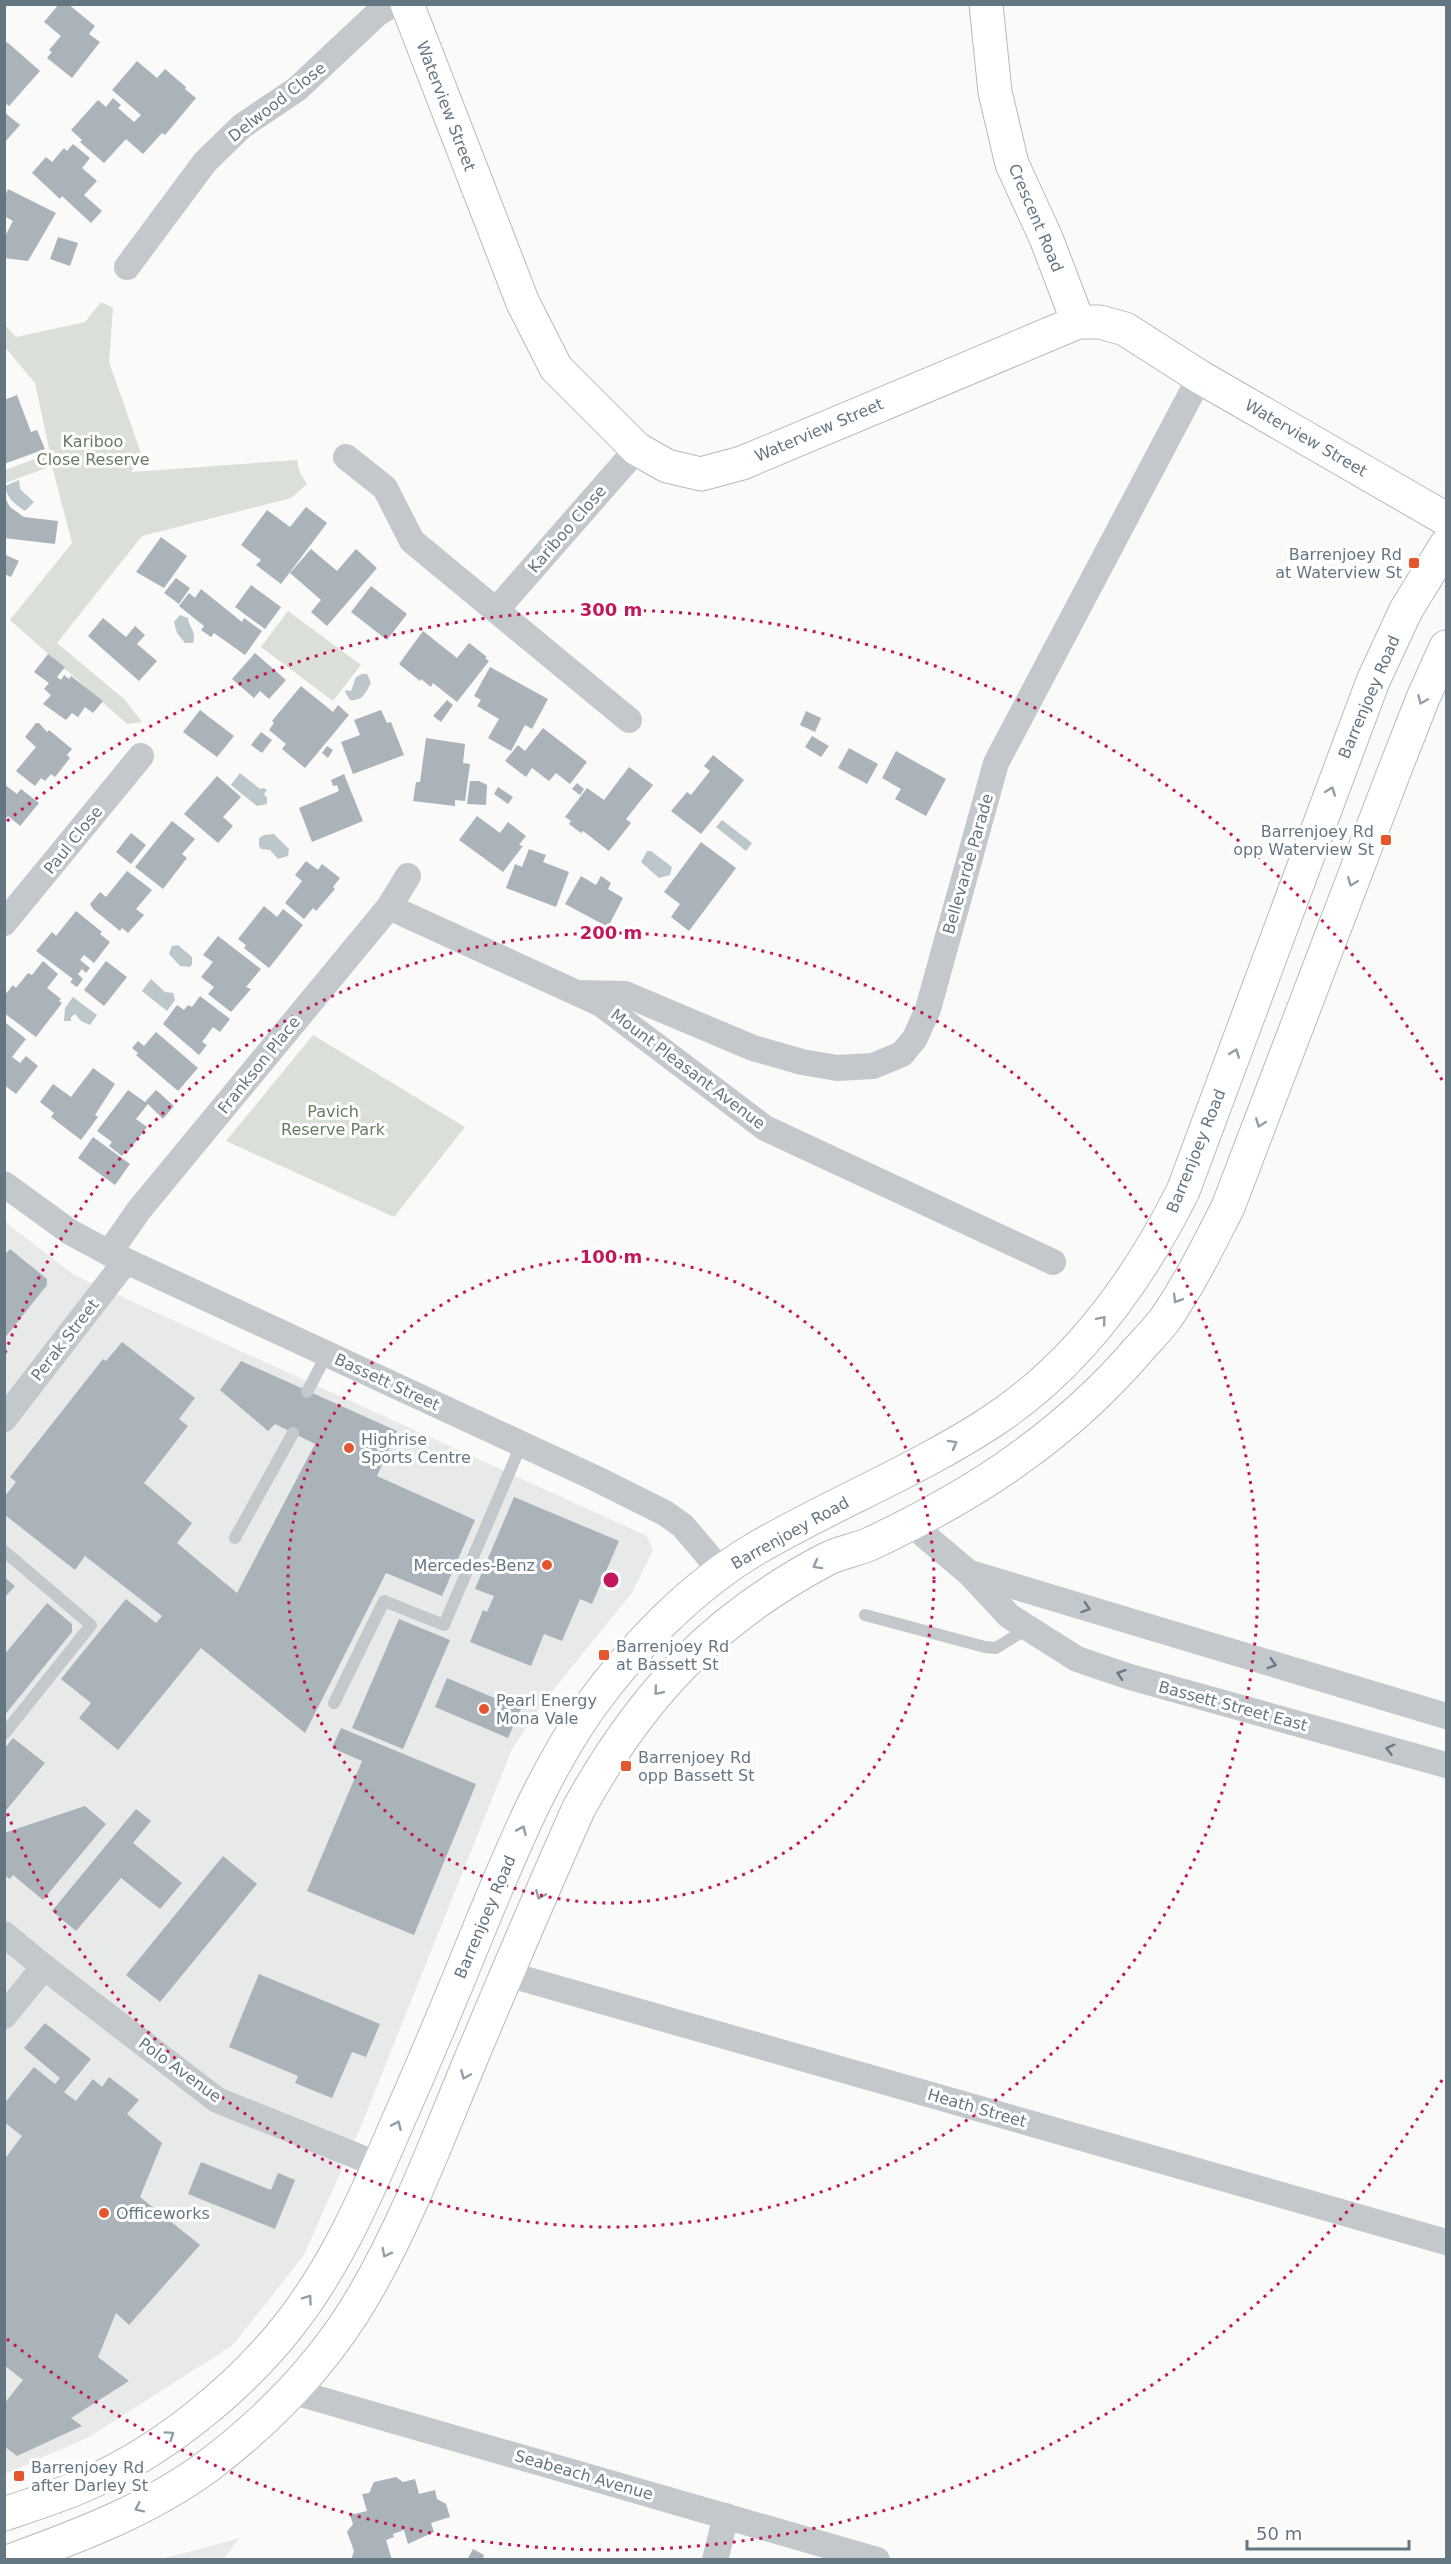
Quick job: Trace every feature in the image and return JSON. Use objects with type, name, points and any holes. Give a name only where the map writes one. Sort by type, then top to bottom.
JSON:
[{"type":"main road","name":"Waterview Street","points":[[407,4],[523,303],[556,368],[637,449],[667,466],[701,474],[732,465],[1078,322],[1100,322],[1125,329],[1200,377],[1446,519]]},
{"type":"main road","name":"Crescent Road","points":[[986,4],[995,92],[1012,164],[1046,238],[1078,322]]},
{"type":"main road","name":"Barrenjoey Road","points":[[4,2514],[93,2482],[171,2436],[226,2392],[285,2330],[312,2294],[349,2228],[379,2165],[549,1771],[590,1707],[646,1638],[722,1572],[752,1551],[991,1422],[1045,1380],[1077,1349],[1121,1298],[1161,1235],[1183,1191],[1373,681],[1406,610],[1446,544]]},
{"type":"main road","points":[[13,2559],[72,2539],[145,2506],[207,2466],[269,2415],[318,2361],[341,2330],[372,2280],[433,2152],[579,1808],[604,1762],[663,1684],[746,1607],[828,1558],[871,1543],[915,1520],[1017,1460],[1073,1417],[1114,1379],[1165,1319],[1205,1252],[1228,1207],[1394,772],[1446,647]]},
{"type":"main road","name":"Bassett Street East","points":[[902,1472],[915,1520]]},
{"type":"main road","name":"Bassett Street","points":[[722,1572],[746,1607]]},
{"type":"street","name":"Delwood Close","points":[[127,267],[205,162],[242,126],[297,89],[378,14],[393,4]]},
{"type":"street","name":"Bellevarde Parade","points":[[578,993],[625,994],[753,1048],[802,1062],[837,1068],[873,1066],[902,1054],[915,1038],[928,1009],[996,764],[1200,377]]},
{"type":"street","name":"Kariboo Close","points":[[497,609],[637,449]]},
{"type":"street","points":[[346,458],[385,488],[412,541],[497,609],[628,720]]},
{"type":"street","name":"Paul Close","points":[[4,923],[141,756]]},
{"type":"street","name":"Frankson Place","points":[[118,1257],[139,1210],[389,907],[408,876]]},
{"type":"street","name":"Mount Pleasant Avenue","points":[[389,907],[601,1004],[765,1128],[1053,1262]]},
{"type":"street","name":"Bassett Street","points":[[4,1184],[70,1232],[118,1257],[665,1513],[692,1535],[722,1572]]},
{"type":"street","name":"Perak Street","points":[[4,1419],[118,1257]]},
{"type":"street","name":"Bassett Street East","points":[[915,1520],[924,1535],[969,1573],[1009,1616],[1026,1629],[1077,1659],[1130,1677],[1446,1765]]},
{"type":"street","name":"Bassett Street East","points":[[969,1573],[1446,1716]]},
{"type":"street","points":[[1026,1629],[1049,1596]]},
{"type":"street","name":"Polo Avenue","points":[[4,1934],[217,2100],[379,2165]]},
{"type":"street","points":[[4,2016],[44,1967]]},
{"type":"street","name":"Heath Street","points":[[507,1974],[1446,2242]]},
{"type":"street","name":"Seabeach Avenue","points":[[291,2391],[877,2559]]},
{"type":"street","points":[[715,2559],[726,2516]]},
{"type":"lane","points":[[307,1392],[327,1354]]},
{"type":"lane","points":[[235,1538],[293,1433]]},
{"type":"lane","points":[[334,1703],[384,1601],[444,1625],[521,1445]]},
{"type":"lane","points":[[4,1551],[91,1625],[4,1734]]},
{"type":"lane","points":[[865,1615],[984,1647],[996,1648],[1026,1629]]},
{"type":"shaded area","points":[[19,480],[20,489],[34,502],[25,511],[10,498],[5,486]]},
{"type":"shaded area","points":[[180,615],[188,618],[194,635],[193,643],[185,643],[177,633],[174,622]]},
{"type":"shaded area","points":[[367,674],[371,683],[361,698],[350,700],[345,692],[346,690],[351,691],[356,677]]},
{"type":"shaded area","points":[[240,773],[260,789],[267,790],[264,794],[267,804],[257,806],[231,785]]},
{"type":"shaded area","points":[[722,820],[752,843],[746,851],[716,827]]},
{"type":"shaded area","points":[[274,834],[289,849],[288,856],[278,859],[270,850],[261,849],[259,846],[259,838]]},
{"type":"shaded area","points":[[647,851],[651,851],[672,867],[670,875],[659,878],[641,862]]},
{"type":"shaded area","points":[[178,945],[192,957],[190,967],[180,966],[169,954],[172,946]]},
{"type":"shaded area","points":[[151,979],[165,992],[173,993],[175,1000],[167,1011],[142,991]]},
{"type":"shaded area","points":[[73,997],[97,1015],[90,1025],[81,1021],[75,1014],[71,1017],[71,1021],[64,1021],[65,1008]]},
{"type":"shaded area","points":[[4,1221],[74,1275],[647,1536],[653,1550],[632,1593],[544,1701],[512,1749],[361,2126],[304,2255],[233,2345],[89,2437],[5,2474]]},
{"type":"shaded area","points":[[240,2538],[223,2559],[160,2559],[200,2549]]},
{"type":"green space","name":"Kariboo Close Reserve","points":[[101,302],[113,308],[109,362],[142,456],[131,472],[297,460],[300,473],[307,484],[291,498],[142,536],[57,643],[125,700],[142,722],[127,724],[10,620],[72,543],[52,466],[5,483],[5,470],[50,453],[35,383],[5,347],[4,324],[16,337],[85,322]]},
{"type":"green space","points":[[288,611],[361,665],[333,701],[261,647]]},
{"type":"green space","name":"Pavich Reserve Park","points":[[313,1035],[465,1127],[394,1217],[226,1141]]},
{"type":"building","points":[[59,4],[68,4],[95,26],[89,34],[100,42],[72,78],[47,58],[52,52],[49,50],[61,36],[44,22]]},
{"type":"building","points":[[7,42],[40,71],[9,106],[4,102],[4,46]]},
{"type":"building","points":[[137,61],[157,78],[165,69],[196,98],[165,135],[162,133],[143,154],[126,139],[104,163],[80,142],[82,140],[71,130],[98,100],[106,107],[113,98],[121,105],[118,108],[134,122],[141,115],[112,90]]},
{"type":"building","points":[[4,112],[20,125],[4,143]]},
{"type":"building","points":[[73,144],[90,158],[82,168],[97,181],[84,195],[102,211],[91,223],[62,196],[60,199],[32,173],[46,157],[52,162],[64,148],[67,151]]},
{"type":"building","points":[[8,189],[56,213],[28,261],[4,258],[4,238],[13,221],[4,216],[4,197]]},
{"type":"building","points":[[58,237],[78,243],[70,266],[50,259]]},
{"type":"building","points":[[17,395],[31,432],[37,430],[45,449],[4,464],[4,400]]},
{"type":"building","points":[[4,496],[10,507],[24,517],[58,521],[55,544],[4,538]]},
{"type":"building","points":[[306,507],[327,523],[281,584],[256,565],[261,560],[241,545],[267,510],[290,527]]},
{"type":"building","points":[[161,537],[187,556],[164,588],[136,572]]},
{"type":"building","points":[[311,549],[337,571],[356,549],[377,568],[327,626],[311,612],[321,600],[290,573]]},
{"type":"building","points":[[4,554],[19,561],[11,577],[4,574]]},
{"type":"building","points":[[176,578],[190,588],[179,604],[164,593]]},
{"type":"building","points":[[251,585],[281,607],[265,629],[235,607]]},
{"type":"building","points":[[371,586],[407,614],[387,640],[351,612]]},
{"type":"building","points":[[201,589],[242,622],[244,618],[262,631],[245,655],[214,633],[211,637],[201,630],[204,626],[179,606],[189,593],[195,598]]},
{"type":"building","points":[[103,618],[126,637],[135,626],[145,635],[137,644],[157,661],[139,681],[88,636]]},
{"type":"building","points":[[423,631],[457,658],[469,643],[489,661],[457,702],[433,683],[431,687],[421,679],[420,681],[399,664]]},
{"type":"building","points":[[255,653],[286,680],[269,699],[260,691],[254,698],[232,679]]},
{"type":"building","points":[[48,654],[65,667],[57,677],[61,680],[64,675],[69,679],[71,676],[103,701],[93,713],[85,707],[78,717],[72,713],[66,720],[43,704],[51,695],[44,689],[49,683],[34,672]]},
{"type":"building","points":[[490,667],[548,699],[532,729],[525,725],[511,751],[488,738],[499,719],[477,706],[481,700],[474,696]]},
{"type":"building","points":[[301,686],[333,712],[338,705],[349,715],[305,768],[282,749],[286,744],[269,730],[274,723],[272,721]]},
{"type":"building","points":[[447,700],[453,705],[441,722],[433,716]]},
{"type":"building","points":[[200,710],[234,736],[217,757],[183,732]]},
{"type":"building","points":[[381,710],[387,723],[391,722],[404,755],[353,774],[341,742],[360,735],[354,720]]},
{"type":"building","points":[[806,711],[821,718],[815,732],[800,725]]},
{"type":"building","points":[[36,723],[39,723],[47,732],[49,730],[72,749],[67,755],[70,758],[55,777],[51,774],[45,781],[41,778],[35,786],[16,771],[36,747],[25,737]]},
{"type":"building","points":[[543,728],[587,762],[570,784],[556,773],[549,781],[532,768],[526,777],[505,761],[518,745],[525,751]]},
{"type":"building","points":[[261,732],[272,740],[262,753],[251,745]]},
{"type":"building","points":[[812,736],[829,746],[821,757],[805,747]]},
{"type":"building","points":[[426,738],[465,744],[463,763],[470,764],[465,801],[455,800],[455,806],[413,801],[416,782],[420,782]]},
{"type":"building","points":[[327,746],[333,750],[328,758],[322,753]]},
{"type":"building","points":[[849,748],[878,764],[867,784],[838,768]]},
{"type":"building","points":[[896,751],[946,779],[926,816],[895,799],[901,789],[882,778]]},
{"type":"building","points":[[713,755],[744,780],[701,834],[671,811],[687,792],[691,795],[710,771],[704,766]]},
{"type":"building","points":[[629,767],[653,785],[626,819],[631,823],[609,851],[583,831],[581,833],[569,824],[571,821],[565,817],[587,788],[604,800]]},
{"type":"building","points":[[344,774],[363,821],[312,842],[299,808],[339,791],[337,785],[333,786],[331,780]]},
{"type":"building","points":[[217,776],[241,797],[223,817],[233,826],[218,843],[184,814]]},
{"type":"building","points":[[470,781],[479,781],[487,785],[486,805],[467,804]]},
{"type":"building","points":[[577,783],[584,789],[580,795],[572,789]]},
{"type":"building","points":[[4,784],[17,794],[21,789],[39,803],[20,826],[8,816],[4,820]]},
{"type":"building","points":[[498,787],[513,797],[508,804],[494,794]]},
{"type":"building","points":[[477,816],[500,833],[508,822],[526,836],[519,845],[523,846],[503,872],[459,840]]},
{"type":"building","points":[[172,821],[195,839],[182,854],[187,858],[163,889],[135,867]]},
{"type":"building","points":[[131,833],[146,845],[131,864],[116,852]]},
{"type":"building","points":[[701,842],[736,868],[689,931],[671,917],[680,904],[664,892]]},
{"type":"building","points":[[529,849],[546,855],[543,862],[569,872],[556,907],[506,888],[515,864],[522,867]]},
{"type":"building","points":[[306,861],[318,870],[322,864],[340,878],[333,887],[335,889],[316,911],[313,908],[304,919],[285,903],[302,881],[295,875]]},
{"type":"building","points":[[127,871],[152,890],[136,909],[144,915],[128,933],[122,928],[120,931],[90,904],[100,892],[106,897]]},
{"type":"building","points":[[581,876],[596,885],[601,876],[611,883],[608,889],[623,898],[608,927],[565,904]]},
{"type":"building","points":[[264,906],[277,917],[283,909],[303,925],[269,968],[244,948],[246,945],[238,939]]},
{"type":"building","points":[[76,911],[102,932],[100,934],[110,942],[94,963],[84,955],[80,960],[90,968],[86,973],[82,969],[78,974],[83,979],[77,987],[70,982],[73,979],[36,951],[52,932],[56,936]]},
{"type":"building","points":[[218,936],[261,969],[246,987],[251,989],[231,1012],[208,994],[214,987],[201,977],[213,962],[203,955]]},
{"type":"building","points":[[43,961],[58,974],[47,988],[61,999],[59,1001],[62,1003],[36,1037],[4,1013],[4,996],[13,985],[16,988],[28,973],[32,975]]},
{"type":"building","points":[[106,961],[127,977],[104,1006],[84,990]]},
{"type":"building","points":[[200,996],[230,1019],[220,1032],[213,1027],[202,1042],[207,1045],[199,1055],[163,1024],[177,1005],[184,1010],[188,1005],[192,1007]]},
{"type":"building","points":[[6,1023],[26,1039],[12,1057],[20,1063],[26,1056],[38,1066],[16,1094],[4,1085]]},
{"type":"building","points":[[156,1032],[198,1068],[178,1091],[136,1055],[138,1053],[132,1048],[138,1041],[144,1046]]},
{"type":"building","points":[[93,1068],[115,1084],[95,1115],[98,1117],[81,1140],[51,1117],[54,1113],[40,1102],[53,1084],[71,1097]]},
{"type":"building","points":[[128,1090],[145,1102],[156,1090],[174,1106],[163,1119],[148,1104],[136,1119],[147,1127],[127,1153],[125,1152],[122,1156],[109,1146],[112,1142],[97,1131]]},
{"type":"building","points":[[93,1137],[130,1164],[115,1185],[78,1158]]},
{"type":"building","points":[[10,1249],[47,1279],[47,1285],[4,1339],[4,1256]]},
{"type":"building","points":[[122,1342],[195,1398],[179,1419],[188,1426],[144,1483],[192,1523],[177,1543],[237,1593],[315,1444],[275,1424],[268,1431],[220,1390],[241,1361],[397,1431],[377,1476],[475,1520],[442,1596],[386,1573],[305,1733],[201,1648],[118,1750],[79,1718],[91,1703],[61,1679],[126,1599],[156,1623],[162,1616],[85,1556],[75,1570],[5,1515],[5,1496],[16,1482],[10,1477],[103,1359],[106,1361]]},
{"type":"building","name":"Mercedes-Benz","points":[[514,1497],[619,1541],[592,1604],[580,1599],[562,1641],[544,1634],[531,1666],[470,1642],[483,1610],[487,1612],[494,1596],[475,1589]]},
{"type":"building","points":[[4,1577],[15,1586],[4,1598]]},
{"type":"building","points":[[47,1603],[72,1624],[72,1632],[4,1716],[4,1655]]},
{"type":"building","points":[[399,1619],[450,1640],[403,1749],[352,1728]]},
{"type":"building","points":[[447,1678],[521,1709],[508,1738],[435,1707]]},
{"type":"building","points":[[341,1728],[476,1784],[414,1935],[307,1891],[362,1761],[332,1748]]},
{"type":"building","points":[[13,1738],[45,1763],[4,1813],[4,1749]]},
{"type":"building","points":[[85,1806],[106,1824],[43,1900],[13,1875],[10,1879],[4,1875],[4,1833]]},
{"type":"building","points":[[136,1809],[151,1821],[133,1843],[182,1883],[160,1909],[121,1878],[76,1931],[52,1911]]},
{"type":"building","points":[[223,1856],[257,1884],[160,2002],[126,1975]]},
{"type":"building","points":[[259,1974],[380,2024],[366,2057],[352,2052],[332,2098],[295,2083],[298,2076],[229,2047]]},
{"type":"building","points":[[45,2023],[91,2059],[64,2092],[76,2101],[93,2079],[102,2087],[109,2077],[139,2100],[127,2114],[162,2143],[140,2197],[200,2245],[129,2325],[116,2313],[98,2357],[129,2381],[71,2418],[82,2426],[17,2456],[4,2446],[4,2404],[23,2380],[4,2365],[4,2160],[22,2136],[4,2122],[4,2104],[34,2067],[55,2084],[60,2078],[24,2048]]},
{"type":"building","points":[[201,2162],[271,2190],[278,2173],[295,2180],[275,2229],[188,2194]]},
{"type":"building","points":[[396,2477],[403,2482],[415,2479],[419,2494],[435,2490],[437,2499],[446,2504],[450,2517],[431,2523],[434,2532],[408,2544],[404,2530],[393,2534],[394,2537],[386,2540],[392,2560],[351,2560],[354,2551],[347,2532],[353,2524],[350,2515],[367,2511],[362,2494],[369,2493],[374,2482]]},
{"type":"building","points":[[473,2549],[484,2555],[482,2560],[467,2560]]},
{"type":"place","name":"Barrenjoey Rd at Waterview St","points":[[1414,563]]},
{"type":"place","name":"Barrenjoey Rd opp Waterview St","points":[[1386,840]]},
{"type":"place","name":"Highrise Sports Centre","points":[[349,1448]]},
{"type":"place","name":"Mercedes-Benz","points":[[547,1565]]},
{"type":"place","name":"Barrenjoey Rd at Bassett St","points":[[604,1655]]},
{"type":"place","name":"Pearl Energy Mona Vale","points":[[484,1709]]},
{"type":"place","name":"Barrenjoey Rd opp Bassett St","points":[[626,1766]]},
{"type":"place","name":"Officeworks","points":[[104,2213]]},
{"type":"place","name":"Barrenjoey Rd after Darley St","points":[[19,2476]]}]
